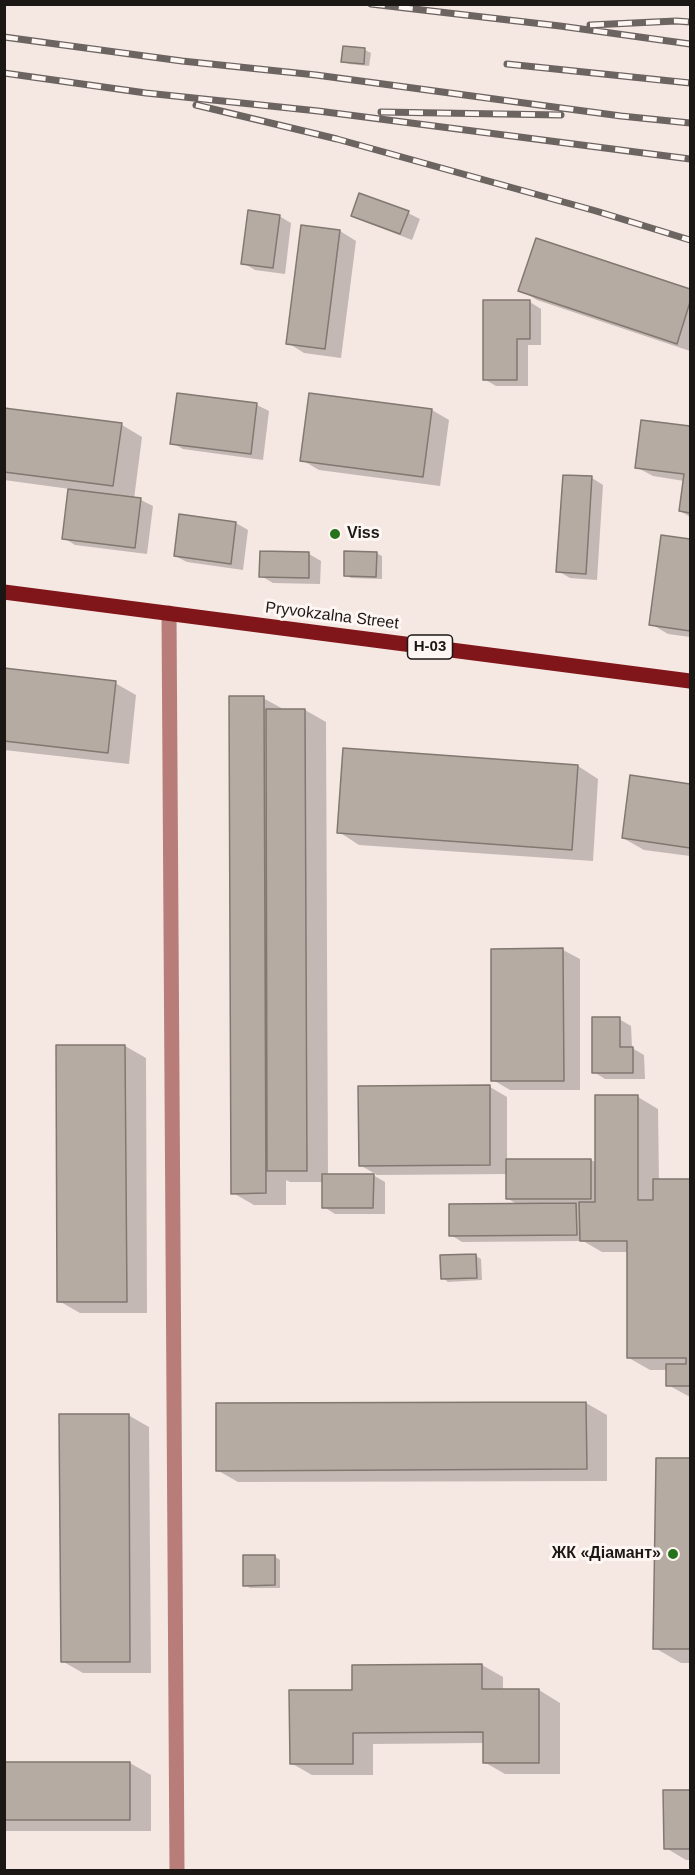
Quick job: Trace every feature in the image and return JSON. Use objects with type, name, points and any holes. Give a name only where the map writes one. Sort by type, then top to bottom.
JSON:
[{"type":"main road","name":"Pryvokzalna Street","points":[[4,592],[690,681]]},
{"type":"lane","points":[[169,613],[177,1870]]},
{"type":"building","points":[[343,46],[365,48],[364,64],[341,62]]},
{"type":"building","points":[[359,193],[409,211],[400,234],[351,216]]},
{"type":"building","points":[[248,210],[280,215],[273,268],[241,264]]},
{"type":"building","points":[[301,225],[340,230],[325,349],[286,344]]},
{"type":"building","points":[[536,238],[690,289],[690,302],[677,344],[518,291]]},
{"type":"building","points":[[483,300],[530,300],[530,339],[517,339],[517,380],[483,380]]},
{"type":"building","points":[[177,393],[257,403],[251,454],[170,444]]},
{"type":"building","points":[[309,393],[432,409],[423,477],[300,461]]},
{"type":"building","points":[[4,408],[122,423],[113,486],[4,472]]},
{"type":"building","points":[[641,420],[690,426],[690,513],[679,511],[684,474],[635,468]]},
{"type":"building","points":[[563,475],[592,476],[586,574],[556,572]]},
{"type":"building","points":[[68,489],[141,498],[135,548],[62,539]]},
{"type":"building","points":[[179,514],[236,522],[231,564],[174,556]]},
{"type":"building","points":[[661,535],[690,539],[690,631],[649,625]]},
{"type":"building","points":[[260,551],[309,552],[309,578],[259,577]]},
{"type":"building","points":[[344,551],[377,552],[376,577],[344,576]]},
{"type":"building","points":[[4,668],[116,681],[108,753],[4,741]]},
{"type":"building","points":[[229,696],[264,696],[266,1193],[231,1194]]},
{"type":"building","points":[[266,709],[305,709],[307,1171],[267,1171]]},
{"type":"building","points":[[343,748],[578,765],[572,850],[337,833]]},
{"type":"building","points":[[630,775],[690,784],[690,848],[622,838]]},
{"type":"building","points":[[563,948],[564,1081],[491,1081],[491,949]]},
{"type":"building","points":[[592,1017],[620,1017],[620,1047],[633,1047],[633,1073],[592,1073]]},
{"type":"building","points":[[56,1045],[125,1045],[127,1302],[57,1302]]},
{"type":"building","points":[[490,1085],[490,1165],[359,1166],[358,1086]]},
{"type":"building","points":[[595,1095],[638,1095],[638,1200],[653,1200],[653,1179],[690,1179],[690,1386],[666,1386],[666,1364],[686,1364],[686,1358],[627,1358],[627,1241],[580,1241],[579,1202],[595,1202]]},
{"type":"building","points":[[506,1159],[591,1159],[591,1199],[506,1199]]},
{"type":"building","points":[[322,1174],[374,1174],[373,1208],[322,1208]]},
{"type":"building","points":[[576,1203],[577,1235],[449,1236],[449,1204]]},
{"type":"building","points":[[476,1254],[477,1278],[441,1279],[440,1255]]},
{"type":"building","points":[[586,1402],[587,1469],[216,1471],[216,1403]]},
{"type":"building","points":[[59,1414],[129,1414],[130,1662],[61,1662]]},
{"type":"building","name":"ЖК «Діамант»","points":[[656,1458],[690,1458],[690,1649],[653,1649]]},
{"type":"building","points":[[243,1555],[275,1555],[275,1585],[243,1586]]},
{"type":"building","points":[[482,1664],[482,1689],[539,1689],[539,1763],[483,1763],[483,1732],[353,1733],[353,1764],[290,1764],[289,1690],[352,1690],[352,1665]]},
{"type":"building","points":[[4,1762],[130,1762],[130,1820],[4,1820]]},
{"type":"building","points":[[663,1790],[690,1790],[690,1849],[664,1849]]},
{"type":"railway","points":[[371,4],[690,44]]},
{"type":"railway","points":[[590,25],[690,22]]},
{"type":"railway","points":[[4,37],[690,123]]},
{"type":"railway","points":[[507,64],[690,83]]},
{"type":"railway","points":[[4,73],[146,93],[318,111],[690,159]]},
{"type":"railway","points":[[196,105],[337,139],[596,211],[690,240]]},
{"type":"railway","points":[[381,112],[561,115]]},
{"type":"place","name":"Viss","points":[[335,534]]},
{"type":"place","name":"ЖК «Діамант»","points":[[673,1554]]}]
